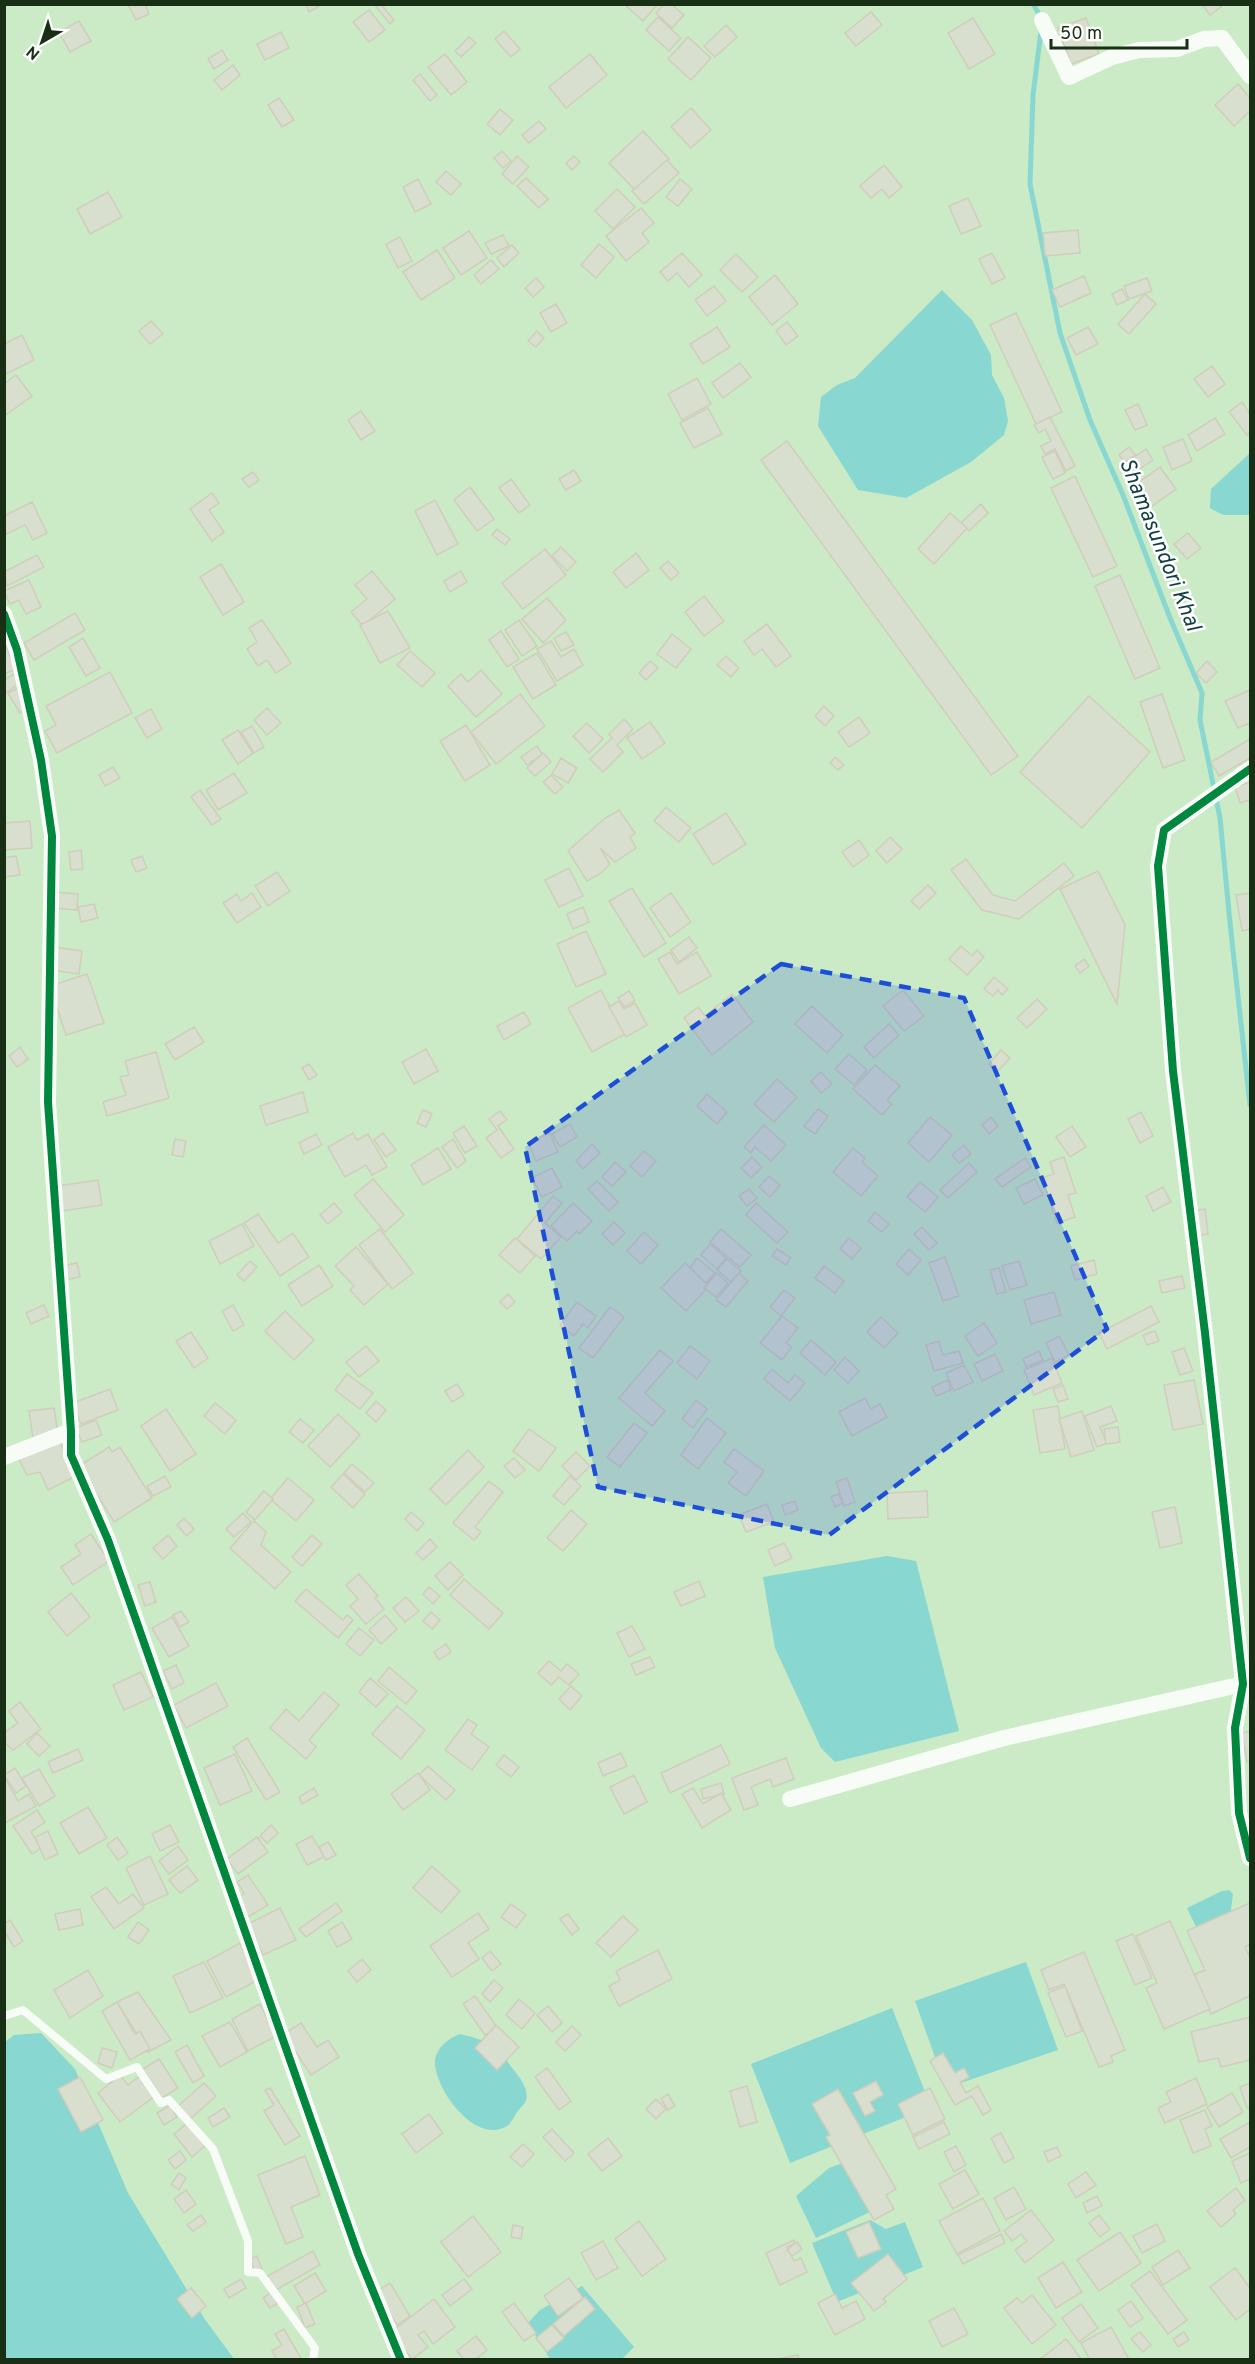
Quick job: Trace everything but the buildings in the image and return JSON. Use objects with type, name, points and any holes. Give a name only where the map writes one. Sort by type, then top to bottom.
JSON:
[{"type":"street","points":[[1042,20],[1069,77],[1112,57],[1139,50],[1177,49],[1204,39],[1222,38],[1251,75]]},
{"type":"street","points":[[4,614],[17,650],[41,760],[52,836],[48,1102],[71,1431],[70,1455],[108,1540],[358,2254],[401,2360]]},
{"type":"street","points":[[1245,773],[1164,830],[1158,866],[1173,1071],[1206,1333],[1243,1684],[1235,1728],[1239,1813],[1251,1858]]},
{"type":"street","points":[[4,1457],[71,1431]]},
{"type":"street","points":[[790,1799],[1005,1738],[1243,1684]]},
{"type":"lane","points":[[4,2016],[23,2010],[106,2079],[137,2067],[161,2103],[169,2100],[206,2141],[213,2149],[248,2241],[248,2272],[260,2273],[315,2348],[313,2360]]},
{"type":"highlighted area","points":[[781,964],[964,998],[1107,1329],[829,1535],[598,1487],[525,1147]]},
{"type":"water","points":[[942,290],[972,320],[991,355],[992,375],[1004,398],[1008,421],[1004,435],[971,462],[906,498],[858,490],[818,426],[821,397],[837,385],[855,378]]},
{"type":"water","points":[[1250,453],[1250,515],[1223,515],[1210,508],[1211,489]]},
{"type":"water","points":[[887,1556],[916,1561],[959,1731],[835,1762],[821,1748],[775,1648],[763,1577]]},
{"type":"water","points":[[1229,1890],[1233,1894],[1230,1916],[1198,1931],[1187,1908],[1222,1891]]},
{"type":"water","points":[[1026,1962],[1058,2050],[946,2088],[915,2001]]},
{"type":"water","points":[[892,2008],[931,2107],[790,2163],[751,2064]]},
{"type":"water","points":[[41,2033],[75,2069],[128,2193],[204,2318],[234,2359],[5,2360],[5,2042],[14,2035]]},
{"type":"water","points":[[460,2034],[495,2046],[519,2076],[527,2095],[507,2126],[495,2130],[483,2128],[471,2122],[450,2100],[442,2087],[435,2063],[437,2053],[443,2044]]},
{"type":"water","points":[[856,2158],[876,2209],[816,2238],[796,2196],[829,2168]]},
{"type":"water","points":[[870,2220],[886,2229],[905,2222],[923,2267],[837,2302],[812,2243]]},
{"type":"water","points":[[582,2286],[634,2347],[622,2359],[550,2359],[528,2323],[540,2310]]},
{"type":"waterway","name":"Shamasundori Khal","points":[[1033,4],[1042,19]]},
{"type":"waterway","name":"Shamasundori Khal","points":[[1041,31],[1033,95],[1030,184],[1060,333],[1090,420],[1123,495],[1170,618],[1202,693],[1200,720],[1220,818],[1250,1105]]},
{"type":"cycle path","points":[[4,614],[17,650],[41,760],[52,836],[48,1102],[71,1455],[108,1540],[358,2254],[401,2360]]},
{"type":"cycle path","points":[[1250,769],[1164,830],[1158,866],[1173,1071],[1205,1333],[1243,1684],[1235,1728],[1239,1813],[1250,1858]]}]
